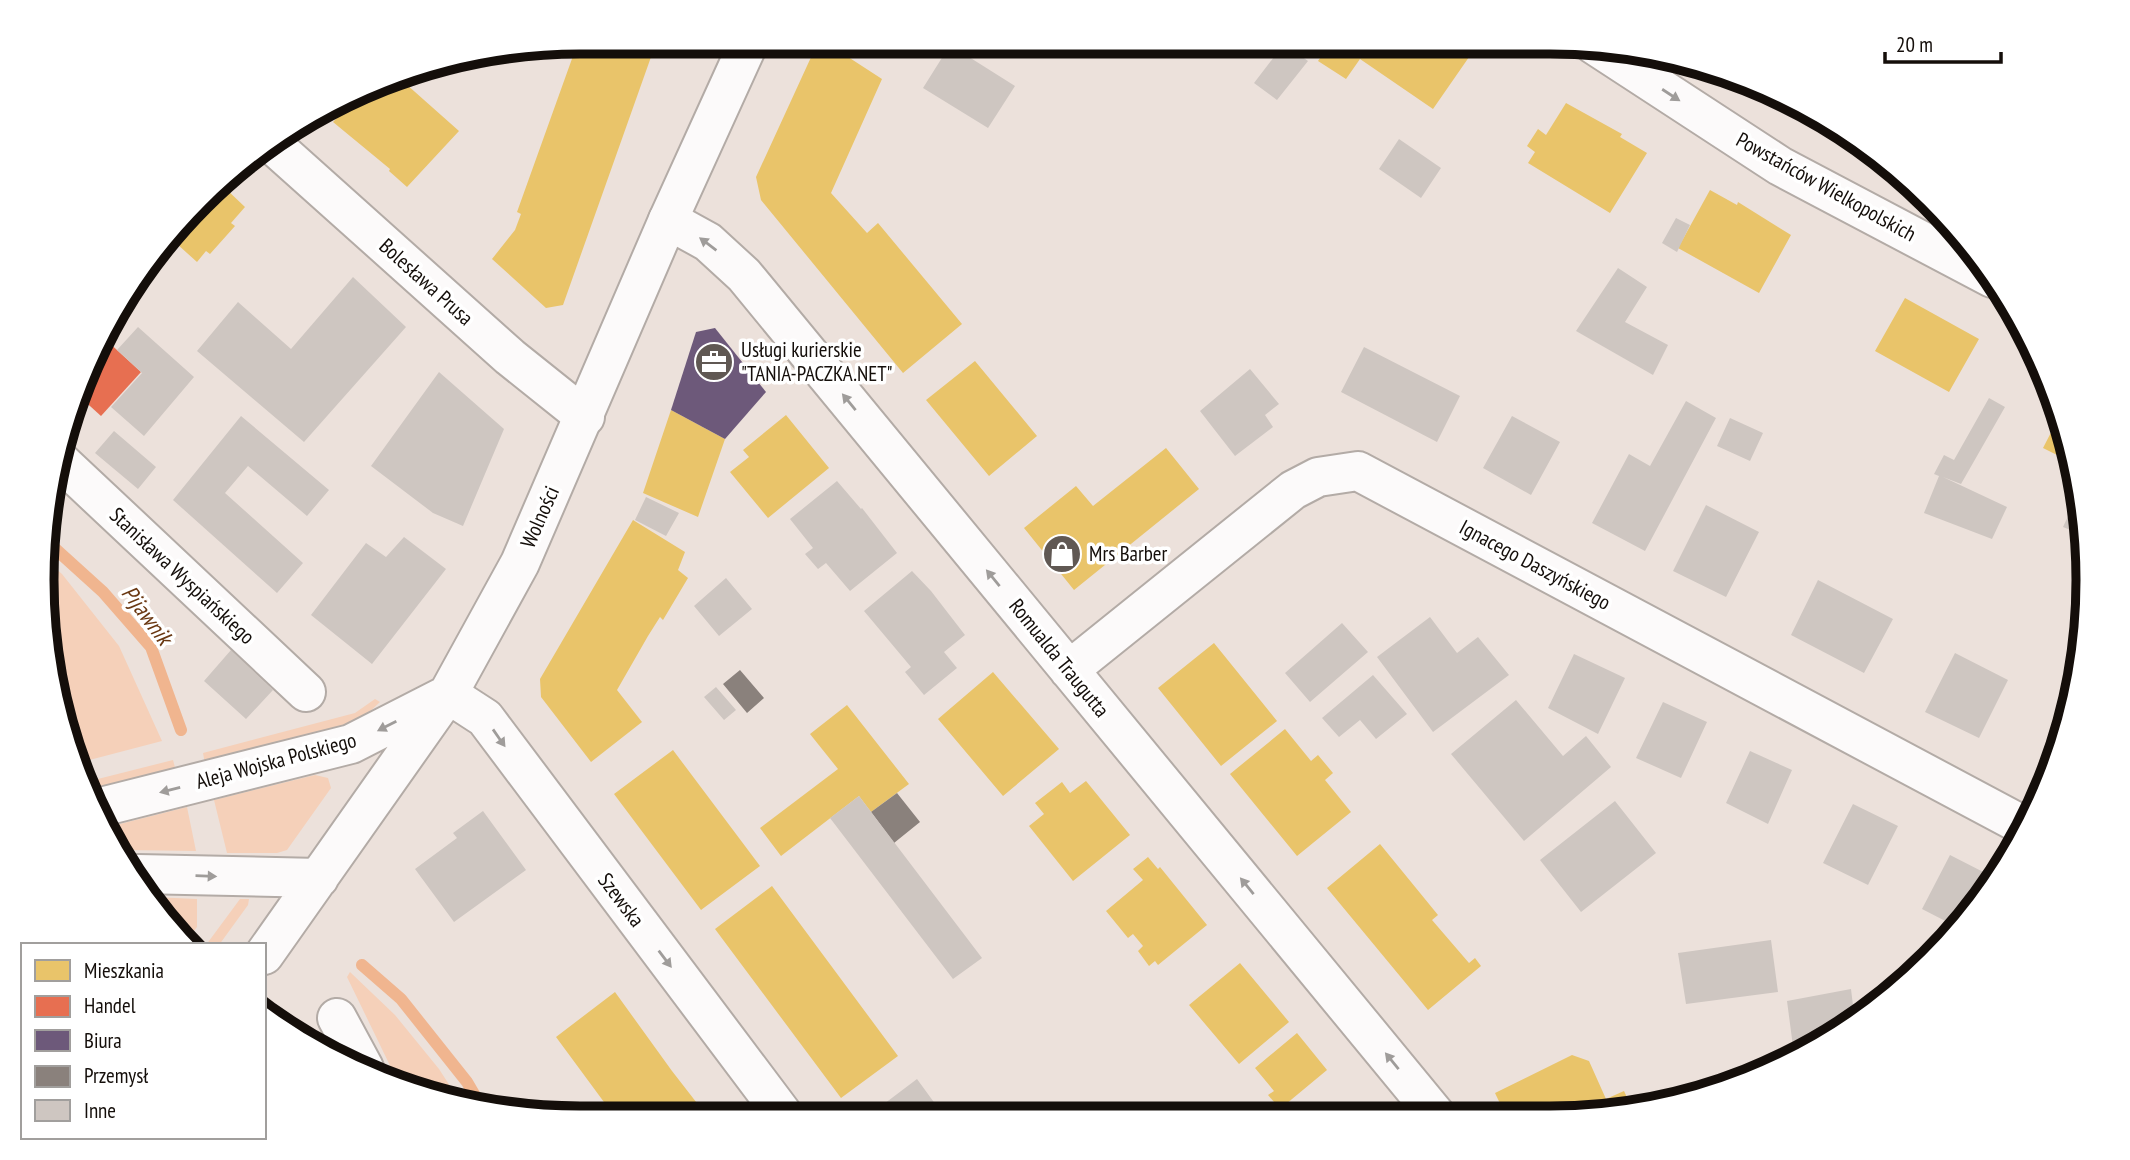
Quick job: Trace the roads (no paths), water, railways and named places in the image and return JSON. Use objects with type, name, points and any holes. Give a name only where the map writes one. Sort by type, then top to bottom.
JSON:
[{"type":"street","name":"Wolności","points":[[266,952],[448,694],[520,563],[743,54]]},
{"type":"street","name":"Powstańców Wielkopolskich","points":[[1615,59],[1780,166],[1972,268]]},
{"type":"street","name":"Bolesława Prusa","points":[[279,150],[510,357],[584,417]]},
{"type":"street","name":"Romualda Traugutta","points":[[668,220],[708,242],[744,275],[1428,1106]]},
{"type":"street","name":"Stanisława Wyspiańskiego","points":[[66,467],[306,692]]},
{"type":"street","name":"Ignacego Daszyńskiego","points":[[1069,670],[1293,490],[1318,477],[1357,471],[2017,822]]},
{"type":"street","name":"Aleja Wojska Polskiego","points":[[105,806],[351,744],[448,694]]},
{"type":"street","name":"Szewska","points":[[448,694],[485,718],[776,1106]]},
{"type":"street","points":[[145,874],[320,878]]},
{"type":"street","points":[[337,1018],[358,1057]]},
{"type":"waterway","name":"Pijawnik","points":[[55,548],[103,592],[151,647],[181,730]]},
{"type":"waterway","name":"Pijawnik","points":[[362,965],[401,999],[475,1095]]},
{"type":"place","name":"Usługi kurierskie \"TANIA-PACZKA.NET\"","points":[[714,362]]},
{"type":"place","name":"Mrs Barber","points":[[1062,554]]}]
